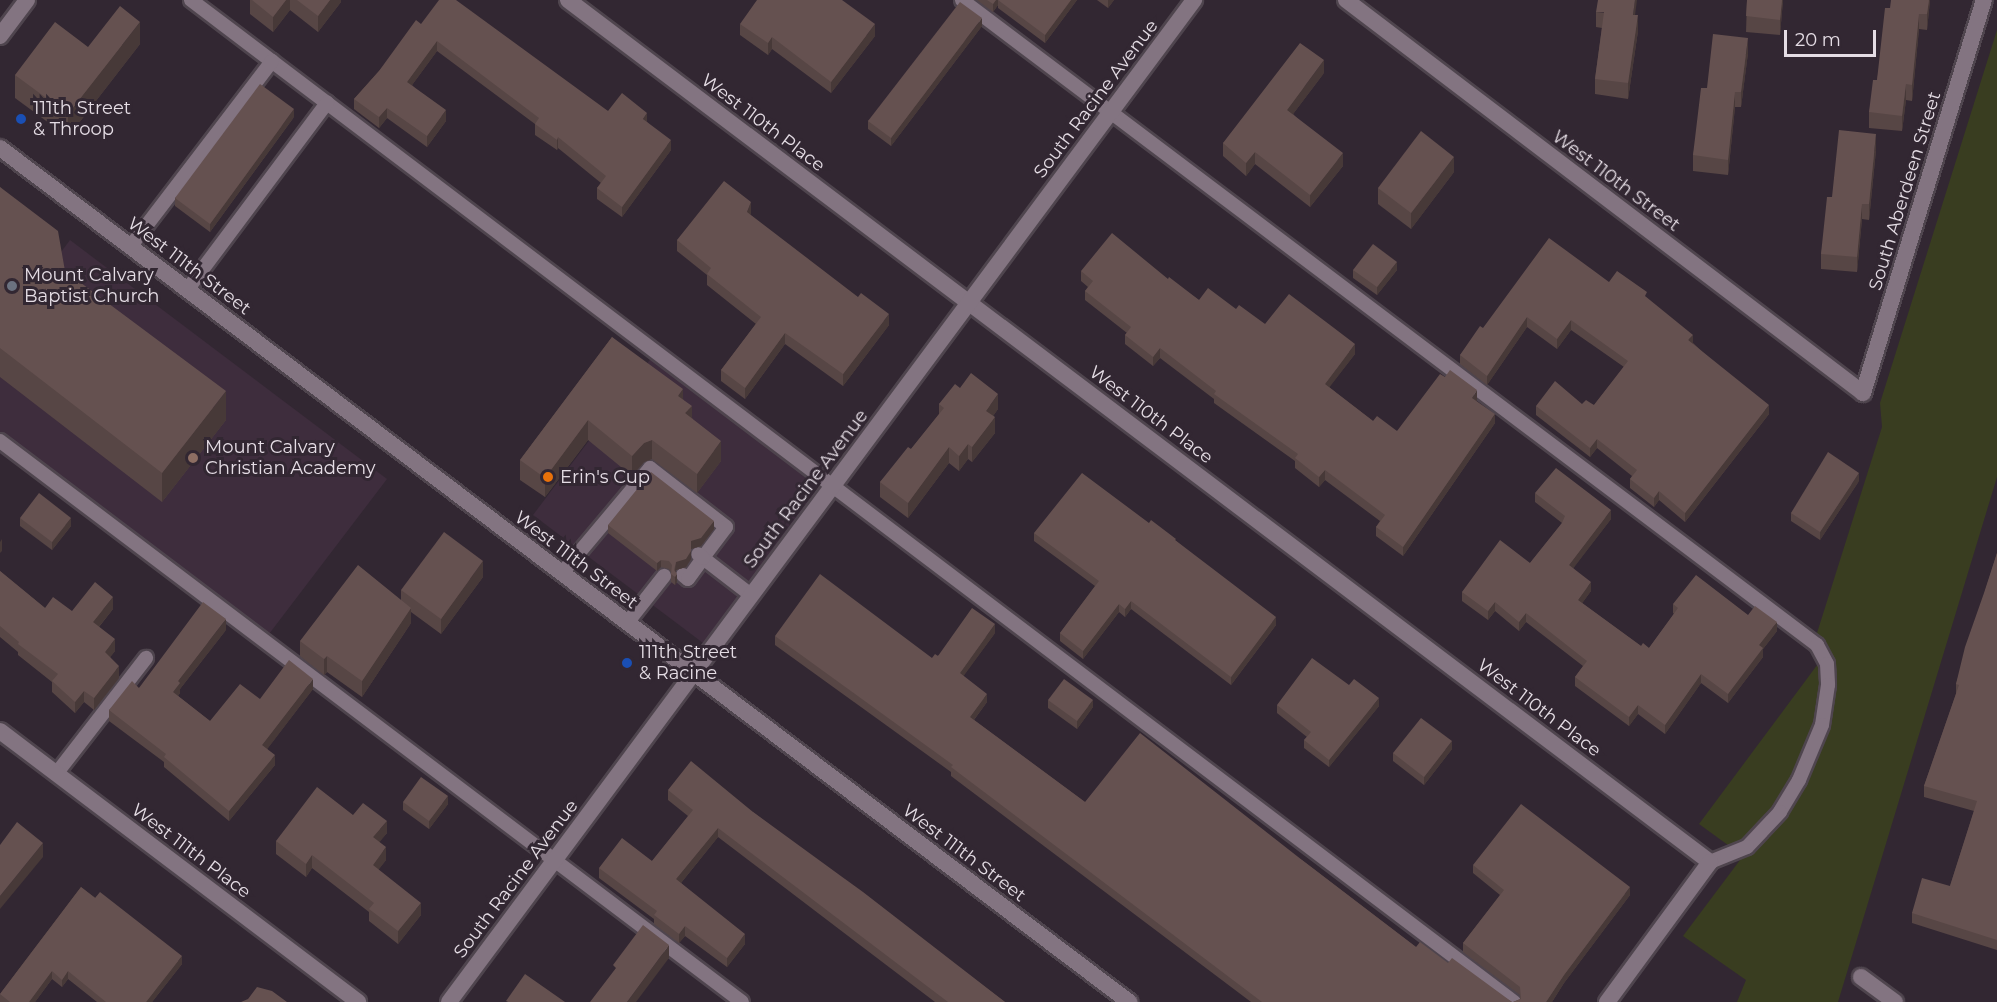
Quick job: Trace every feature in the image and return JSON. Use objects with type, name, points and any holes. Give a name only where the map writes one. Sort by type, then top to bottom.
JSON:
[{"type":"street","points":[[0,36],[27,0]]},
{"type":"street","name":"West 110th Place","points":[[568,0],[1710,862]]},
{"type":"street","name":"South Racine Avenue","points":[[449,1002],[1194,0]]},
{"type":"street","name":"West 110th Street","points":[[1346,0],[1863,393]]},
{"type":"street","name":"South Aberdeen Street","points":[[1863,393],[1984,0]]},
{"type":"street","name":"West 111th Street","points":[[0,148],[1129,1002]]},
{"type":"street","name":"West 111th Place","points":[[0,731],[358,1002]]},
{"type":"street","points":[[1607,1002],[1710,862]]},
{"type":"street","points":[[1861,976],[1895,1002]]},
{"type":"lane","points":[[191,0],[1514,1002]]},
{"type":"lane","points":[[962,0],[1817,645],[1827,664],[1828,685],[1822,725],[1799,780],[1780,812],[1747,847],[1710,862]]},
{"type":"lane","points":[[130,247],[272,61]]},
{"type":"lane","points":[[187,290],[327,103]]},
{"type":"lane","points":[[0,441],[742,1002]]},
{"type":"lane","points":[[562,573],[612,521],[650,468],[726,527],[701,556],[688,579],[683,575]]},
{"type":"lane","points":[[701,556],[751,595]]},
{"type":"lane","points":[[627,623],[664,576]]},
{"type":"lane","points":[[56,774],[146,658]]},
{"type":"shaded area","name":"Mount Calvary Christian Academy","points":[[70,240],[387,479],[266,638],[0,437],[0,333]]},
{"type":"shaded area","points":[[652,357],[830,491],[711,649],[533,515]]},
{"type":"green space","points":[[1997,30],[1997,477],[1838,1002],[1737,1002],[1746,980],[1683,936],[1743,856],[1699,824],[1829,649],[1817,633],[1882,427],[1880,403]]},
{"type":"building","points":[[252,0],[286,0],[273,17]]},
{"type":"building","points":[[297,0],[330,0],[318,16]]},
{"type":"building","points":[[439,0],[456,0],[608,111],[622,93],[647,113],[643,119],[671,140],[622,207],[597,188],[606,176],[558,137],[557,140],[535,124],[539,118],[437,41],[407,82],[446,110],[427,136],[387,108],[379,117],[354,99],[379,71],[416,20],[421,24]]},
{"type":"building","points":[[757,0],[842,0],[875,24],[831,82],[772,37],[768,43],[740,24]]},
{"type":"building","points":[[998,0],[1071,0],[1045,35]]},
{"type":"building","points":[[1598,0],[1635,0],[1633,15],[1638,15],[1628,83],[1595,79],[1604,12],[1596,12]]},
{"type":"building","points":[[1747,0],[1782,0],[1780,20],[1746,16]]},
{"type":"building","points":[[1891,0],[1929,0],[1927,14],[1919,14],[1912,85],[1906,84],[1902,116],[1869,112],[1873,80],[1877,80],[1885,8],[1890,8]]},
{"type":"building","points":[[960,2],[982,18],[891,138],[868,121]]},
{"type":"building","points":[[120,6],[140,22],[68,114],[15,75],[55,22],[88,47]]},
{"type":"building","points":[[1713,34],[1748,38],[1741,92],[1735,92],[1728,160],[1693,155],[1701,88],[1707,88]]},
{"type":"building","points":[[1300,43],[1324,60],[1287,110],[1343,153],[1310,195],[1255,152],[1246,163],[1223,143]]},
{"type":"building","points":[[260,84],[294,109],[210,224],[175,198]]},
{"type":"building","points":[[1839,130],[1876,134],[1869,204],[1862,204],[1857,257],[1821,254],[1827,197],[1832,197]]},
{"type":"building","points":[[1421,131],[1454,157],[1411,213],[1378,188]]},
{"type":"building","points":[[724,181],[751,202],[747,212],[858,297],[861,293],[889,314],[843,374],[785,333],[745,388],[721,370],[761,317],[707,274],[711,268],[677,240]]},
{"type":"building","points":[[0,187],[58,231],[65,271],[226,391],[162,473],[0,348]]},
{"type":"building","points":[[1112,233],[1168,279],[1169,277],[1199,300],[1208,288],[1236,309],[1239,305],[1265,324],[1289,294],[1355,344],[1325,384],[1373,421],[1377,416],[1397,431],[1440,374],[1445,377],[1450,370],[1477,390],[1472,398],[1495,414],[1403,547],[1376,527],[1385,515],[1325,470],[1319,477],[1295,458],[1298,454],[1214,394],[1216,391],[1160,348],[1153,357],[1125,335],[1131,327],[1085,291],[1093,281],[1081,271]]},
{"type":"building","points":[[1549,238],[1609,282],[1617,271],[1647,292],[1645,296],[1693,335],[1688,340],[1769,405],[1685,513],[1659,491],[1654,498],[1630,479],[1637,470],[1597,439],[1590,448],[1536,406],[1555,381],[1582,404],[1586,400],[1594,405],[1628,361],[1571,320],[1557,339],[1527,317],[1487,376],[1460,355],[1480,326],[1483,328]]},
{"type":"building","points":[[1373,244],[1397,262],[1377,287],[1353,270]]},
{"type":"building","points":[[612,337],[683,389],[678,396],[692,406],[685,413],[721,441],[697,474],[652,440],[644,443],[632,456],[588,420],[545,478],[520,460]]},
{"type":"building","points":[[971,373],[998,394],[986,411],[995,417],[972,447],[968,444],[959,456],[949,447],[908,503],[880,482],[908,447],[911,449],[944,408],[939,404],[955,384],[960,388]]},
{"type":"building","points":[[1828,452],[1859,473],[1820,532],[1791,513]]},
{"type":"building","points":[[1556,468],[1611,510],[1569,565],[1591,582],[1578,600],[1641,646],[1643,643],[1649,648],[1678,608],[1673,604],[1696,575],[1748,615],[1755,606],[1777,622],[1759,645],[1763,648],[1728,694],[1701,674],[1665,725],[1638,705],[1629,717],[1575,677],[1587,661],[1526,613],[1519,622],[1495,602],[1488,611],[1462,592],[1500,540],[1530,563],[1562,523],[1565,516],[1535,493]]},
{"type":"building","points":[[651,472],[714,521],[701,538],[691,541],[691,551],[686,559],[676,562],[675,577],[671,574],[672,565],[669,561],[661,560],[657,563],[608,525]]},
{"type":"building","points":[[1082,473],[1149,523],[1151,520],[1276,617],[1231,677],[1131,601],[1125,609],[1119,604],[1083,651],[1060,633],[1099,581],[1034,533]]},
{"type":"building","points":[[39,493],[71,518],[52,542],[20,518]]},
{"type":"building","points":[[444,532],[483,561],[441,619],[401,590]]},
{"type":"building","points":[[1997,553],[1997,940],[1912,913],[1922,878],[1950,886],[1977,801],[1924,786],[1959,685],[1956,684],[1965,647]]},
{"type":"building","points":[[358,565],[411,608],[362,681],[327,656],[324,659],[300,641]]},
{"type":"building","points":[[0,571],[45,608],[53,597],[72,611],[95,582],[113,597],[93,622],[115,639],[105,652],[119,666],[94,698],[84,691],[75,702],[52,681],[58,674],[18,644],[19,642],[0,626]]},
{"type":"building","points":[[820,574],[932,658],[935,654],[938,656],[972,608],[995,624],[960,673],[987,694],[970,717],[1085,802],[1140,733],[1416,947],[1420,942],[1448,963],[1452,958],[1512,1002],[1262,1002],[951,767],[953,765],[775,636]]},
{"type":"building","points":[[203,602],[226,619],[178,681],[180,683],[173,692],[210,721],[240,684],[260,699],[289,660],[313,679],[262,745],[275,755],[229,811],[164,757],[166,754],[109,710],[132,681],[139,688]]},
{"type":"building","points":[[1312,658],[1349,685],[1354,679],[1379,698],[1329,760],[1304,740],[1311,732],[1277,705]]},
{"type":"building","points":[[1064,679],[1093,700],[1077,721],[1048,700]]},
{"type":"building","points":[[1421,718],[1452,741],[1424,777],[1393,753]]},
{"type":"building","points":[[691,761],[753,812],[863,892],[1005,1002],[948,1002],[718,828],[676,879],[745,934],[727,958],[685,926],[679,934],[654,915],[657,911],[599,868],[622,838],[652,861],[693,810],[668,790]]},
{"type":"building","points":[[421,777],[448,796],[429,821],[403,802]]},
{"type":"building","points":[[317,787],[353,815],[363,803],[387,821],[373,837],[386,847],[373,865],[421,903],[398,931],[369,909],[374,903],[312,855],[306,864],[276,841]]},
{"type":"building","points":[[1521,804],[1630,887],[1546,1002],[1513,1002],[1521,999],[1520,987],[1463,943],[1504,890],[1473,865]]},
{"type":"building","points":[[17,822],[43,843],[0,896],[0,845]]},
{"type":"building","points":[[81,887],[95,898],[100,892],[182,956],[146,1002],[106,1002],[68,971],[62,980],[52,971],[29,1002],[10,1002],[0,994]]},
{"type":"building","points":[[643,925],[669,945],[627,1002],[590,1002],[616,968],[613,965]]},
{"type":"building","points":[[525,974],[565,1002],[506,1001]]},
{"type":"building","points":[[257,987],[272,991],[287,1002],[241,1002],[248,999]]},
{"type":"place","name":"111th Street & Throop","points":[[21,119]]},
{"type":"place","name":"Mount Calvary Baptist Church","points":[[12,286]]},
{"type":"place","name":"Mount Calvary Christian Academy","points":[[193,458]]},
{"type":"place","name":"Erin's Cup","points":[[548,477]]},
{"type":"place","name":"111th Street & Racine","points":[[627,663]]}]
